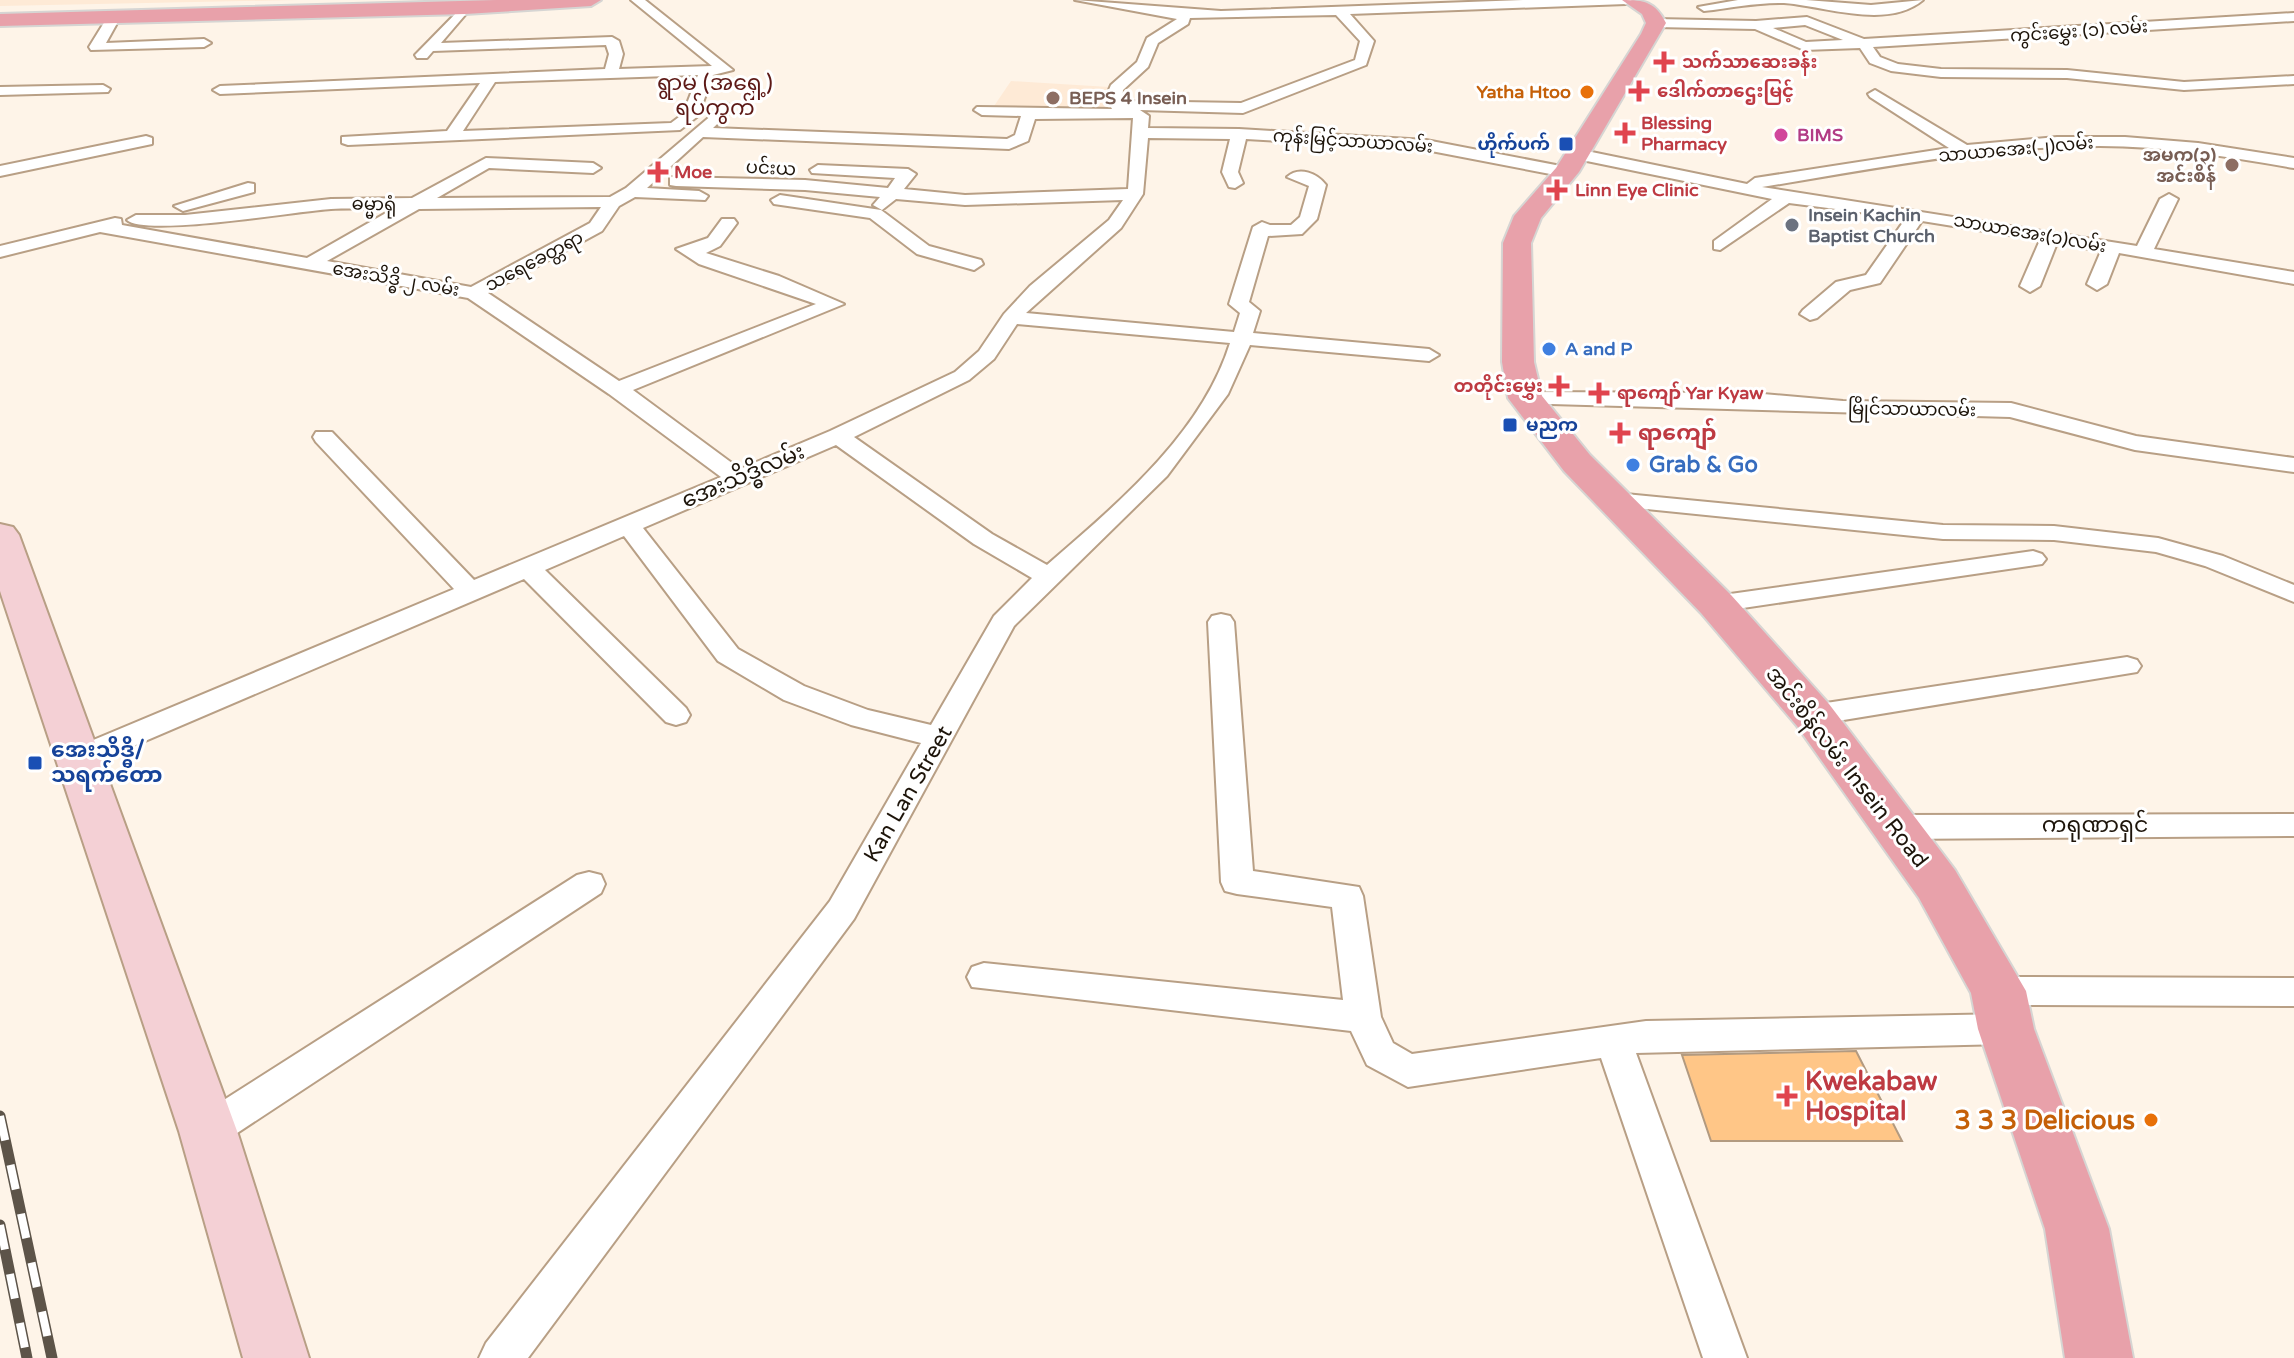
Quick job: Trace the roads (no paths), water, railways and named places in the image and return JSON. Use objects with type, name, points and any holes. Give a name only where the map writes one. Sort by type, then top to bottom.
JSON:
[{"type":"main road","points":[[0,20],[437,4],[465,8],[591,0]]},
{"type":"main road","name":"အင်းစိန်လမ်း Insein Road","points":[[1646,11],[1581,148],[1528,216],[1517,243],[1518,362],[1525,398],[1577,463],[1716,604],[1813,715],[1937,884],[2002,1010],[2077,1229],[2099,1358]]},
{"type":"main road","points":[[0,535],[208,1131],[276,1358]]},
{"type":"street","points":[[220,90],[726,70],[637,0]]},
{"type":"street","points":[[1081,0],[1184,15],[1626,0]]},
{"type":"street","points":[[1780,0],[1807,21],[1864,44],[1875,60],[1941,73],[2067,74],[2184,86],[2287,79],[2294,70]]},
{"type":"street","points":[[1646,11],[1780,0],[1820,6],[1875,8],[1895,7],[1917,0]]},
{"type":"street","points":[[397,83],[465,8]]},
{"type":"street","points":[[982,110],[1023,111],[1029,115],[1129,117],[1243,108],[1361,62],[1367,41],[1340,11]]},
{"type":"street","points":[[1646,11],[1748,24],[1807,21]]},
{"type":"street","points":[[676,181],[735,181],[965,200],[1135,194],[1139,181],[1129,117],[1113,97],[1116,88],[1143,64],[1152,41],[1183,21],[1184,15]]},
{"type":"street","points":[[115,16],[96,47],[204,43]]},
{"type":"street","name":"ကွင်းမွှေး (၁) လမ်း","points":[[1748,24],[1804,46],[2294,17]]},
{"type":"street","points":[[429,47],[612,41],[616,54],[611,73]]},
{"type":"street","points":[[348,140],[675,127],[690,116],[706,73]]},
{"type":"street","points":[[452,136],[491,78]]},
{"type":"street","points":[[0,91],[103,89]]},
{"type":"street","points":[[1875,94],[1968,153]]},
{"type":"street","name":"သရေခေတ္တရာ","points":[[474,293],[596,227],[613,202],[632,192],[726,108]]},
{"type":"street","points":[[698,132],[1009,144],[1022,138],[1029,115]]},
{"type":"street","name":"ကုန်းမြင့်သာယာလမ်း","points":[[1129,117],[1239,134],[1426,145],[1581,148]]},
{"type":"street","points":[[1235,183],[1230,172],[1239,134]]},
{"type":"street","points":[[0,171],[146,141]]},
{"type":"street","name":"သာယာအေး(၂)လမ်း","points":[[1739,188],[1968,153],[2099,141],[2217,150],[2294,163]]},
{"type":"street","name":"သာယာအေး(၁)လမ်း","points":[[1581,148],[1786,197],[2051,236],[2294,278]]},
{"type":"street","points":[[309,264],[486,163],[593,168]]},
{"type":"street","name":"ပင်းယ","points":[[656,170],[693,170],[699,164],[908,174],[892,193]]},
{"type":"street","points":[[1245,341],[1250,311],[1239,304],[1245,277],[1263,229],[1296,230],[1308,219],[1318,185],[1311,178],[1295,177]]},
{"type":"street","points":[[0,252],[96,226],[136,220],[248,188],[237,179]]},
{"type":"street","points":[[632,192],[759,196],[875,214],[923,250],[974,264]]},
{"type":"street","points":[[875,214],[892,193]]},
{"type":"street","name":"အေးသိဒ္ဓိလမ်း","points":[[78,758],[838,436],[962,376],[987,355],[1011,318],[1037,290],[1115,224],[1135,194]]},
{"type":"street","points":[[1720,245],[1786,197]]},
{"type":"street","points":[[2143,252],[2169,199]]},
{"type":"street","name":"ဓမ္မာရုံ","points":[[136,220],[185,220],[331,204],[511,200],[613,202]]},
{"type":"street","points":[[1810,314],[1843,286],[1873,279],[1916,216]]},
{"type":"street","points":[[617,389],[834,304],[689,251],[714,242],[728,223]]},
{"type":"street","name":"အေးသိဒ္ဓိ ၂ လမ်း","points":[[96,226],[474,293],[617,389],[737,478]]},
{"type":"street","points":[[2030,286],[2051,236]]},
{"type":"street","points":[[2097,284],[2112,247]]},
{"type":"street","points":[[1011,318],[1429,355]]},
{"type":"street","name":"Kan Lan Street","points":[[501,1358],[842,910],[941,738],[1003,622],[1167,463],[1201,421],[1245,341]]},
{"type":"street","name":"မြိုင်သာယာလမ်း","points":[[1525,398],[1752,400],[1843,408],[2011,410],[2135,443],[2294,465]]},
{"type":"street","points":[[838,436],[983,539],[1049,577]]},
{"type":"street","points":[[324,437],[469,590]]},
{"type":"street","points":[[1615,500],[1943,532],[2054,533],[2158,545],[2214,561],[2294,594]]},
{"type":"street","points":[[629,526],[728,655],[808,698],[861,718],[941,738]]},
{"type":"street","points":[[1716,604],[2033,559]]},
{"type":"street","points":[[527,567],[676,715]]},
{"type":"street","points":[[1221,622],[1237,882],[1347,896],[1363,1017],[1380,1054],[1408,1071],[1646,1036],[2294,992]]},
{"type":"street","points":[[1813,715],[2127,666]]},
{"type":"street","name":"ကရုဏာရှင်","points":[[1895,827],[2294,825]]},
{"type":"street","points":[[208,1131],[589,884]]},
{"type":"street","points":[[984,977],[1363,1017]]},
{"type":"street","points":[[1614,1042],[1725,1358]]},
{"type":"railway","points":[[0,1116],[52,1358]]},
{"type":"railway","points":[[0,1225],[27,1358]]},
{"type":"place","name":"သက်သာဆေးခန်း","points":[[1664,62]]},
{"type":"place","name":"ဒေါက်တာဌေးမြင့်","points":[[1639,91]]},
{"type":"place","name":"Yatha Htoo","points":[[1587,92]]},
{"type":"place","name":"BEPS 4 Insein","points":[[1053,98]]},
{"type":"place","name":"Blessing Pharmacy","points":[[1625,133]]},
{"type":"place","name":"BIMS","points":[[1781,135]]},
{"type":"place","name":"ဟိုက်ပက်","points":[[1566,144]]},
{"type":"place","name":"အမက(၃) အင်းစိန်","points":[[2232,165]]},
{"type":"place","name":"Moe","points":[[658,172]]},
{"type":"place","name":"Linn Eye Clinic","points":[[1557,190]]},
{"type":"place","name":"Insein Kachin Baptist Church","points":[[1792,225]]},
{"type":"place","name":"A and P","points":[[1549,349]]},
{"type":"place","name":"တတိုင်းမွှေး","points":[[1559,386]]},
{"type":"place","name":"ရာကျော် Yar Kyaw","points":[[1599,393]]},
{"type":"place","name":"မညက","points":[[1510,425]]},
{"type":"place","name":"ရာကျော်","points":[[1620,433]]},
{"type":"place","name":"Grab & Go","points":[[1633,465]]},
{"type":"place","name":"အေးသိဒ္ဓိ/ သရက်တော","points":[[35,763]]},
{"type":"place","name":"Kwekabaw Hospital","points":[[1787,1096]]},
{"type":"place","name":"3 3 3 Delicious","points":[[2151,1120]]},
{"type":"district","name":"ရွာမ (အရှေ့) ရပ်ကွက်","points":[[715,96]]}]
